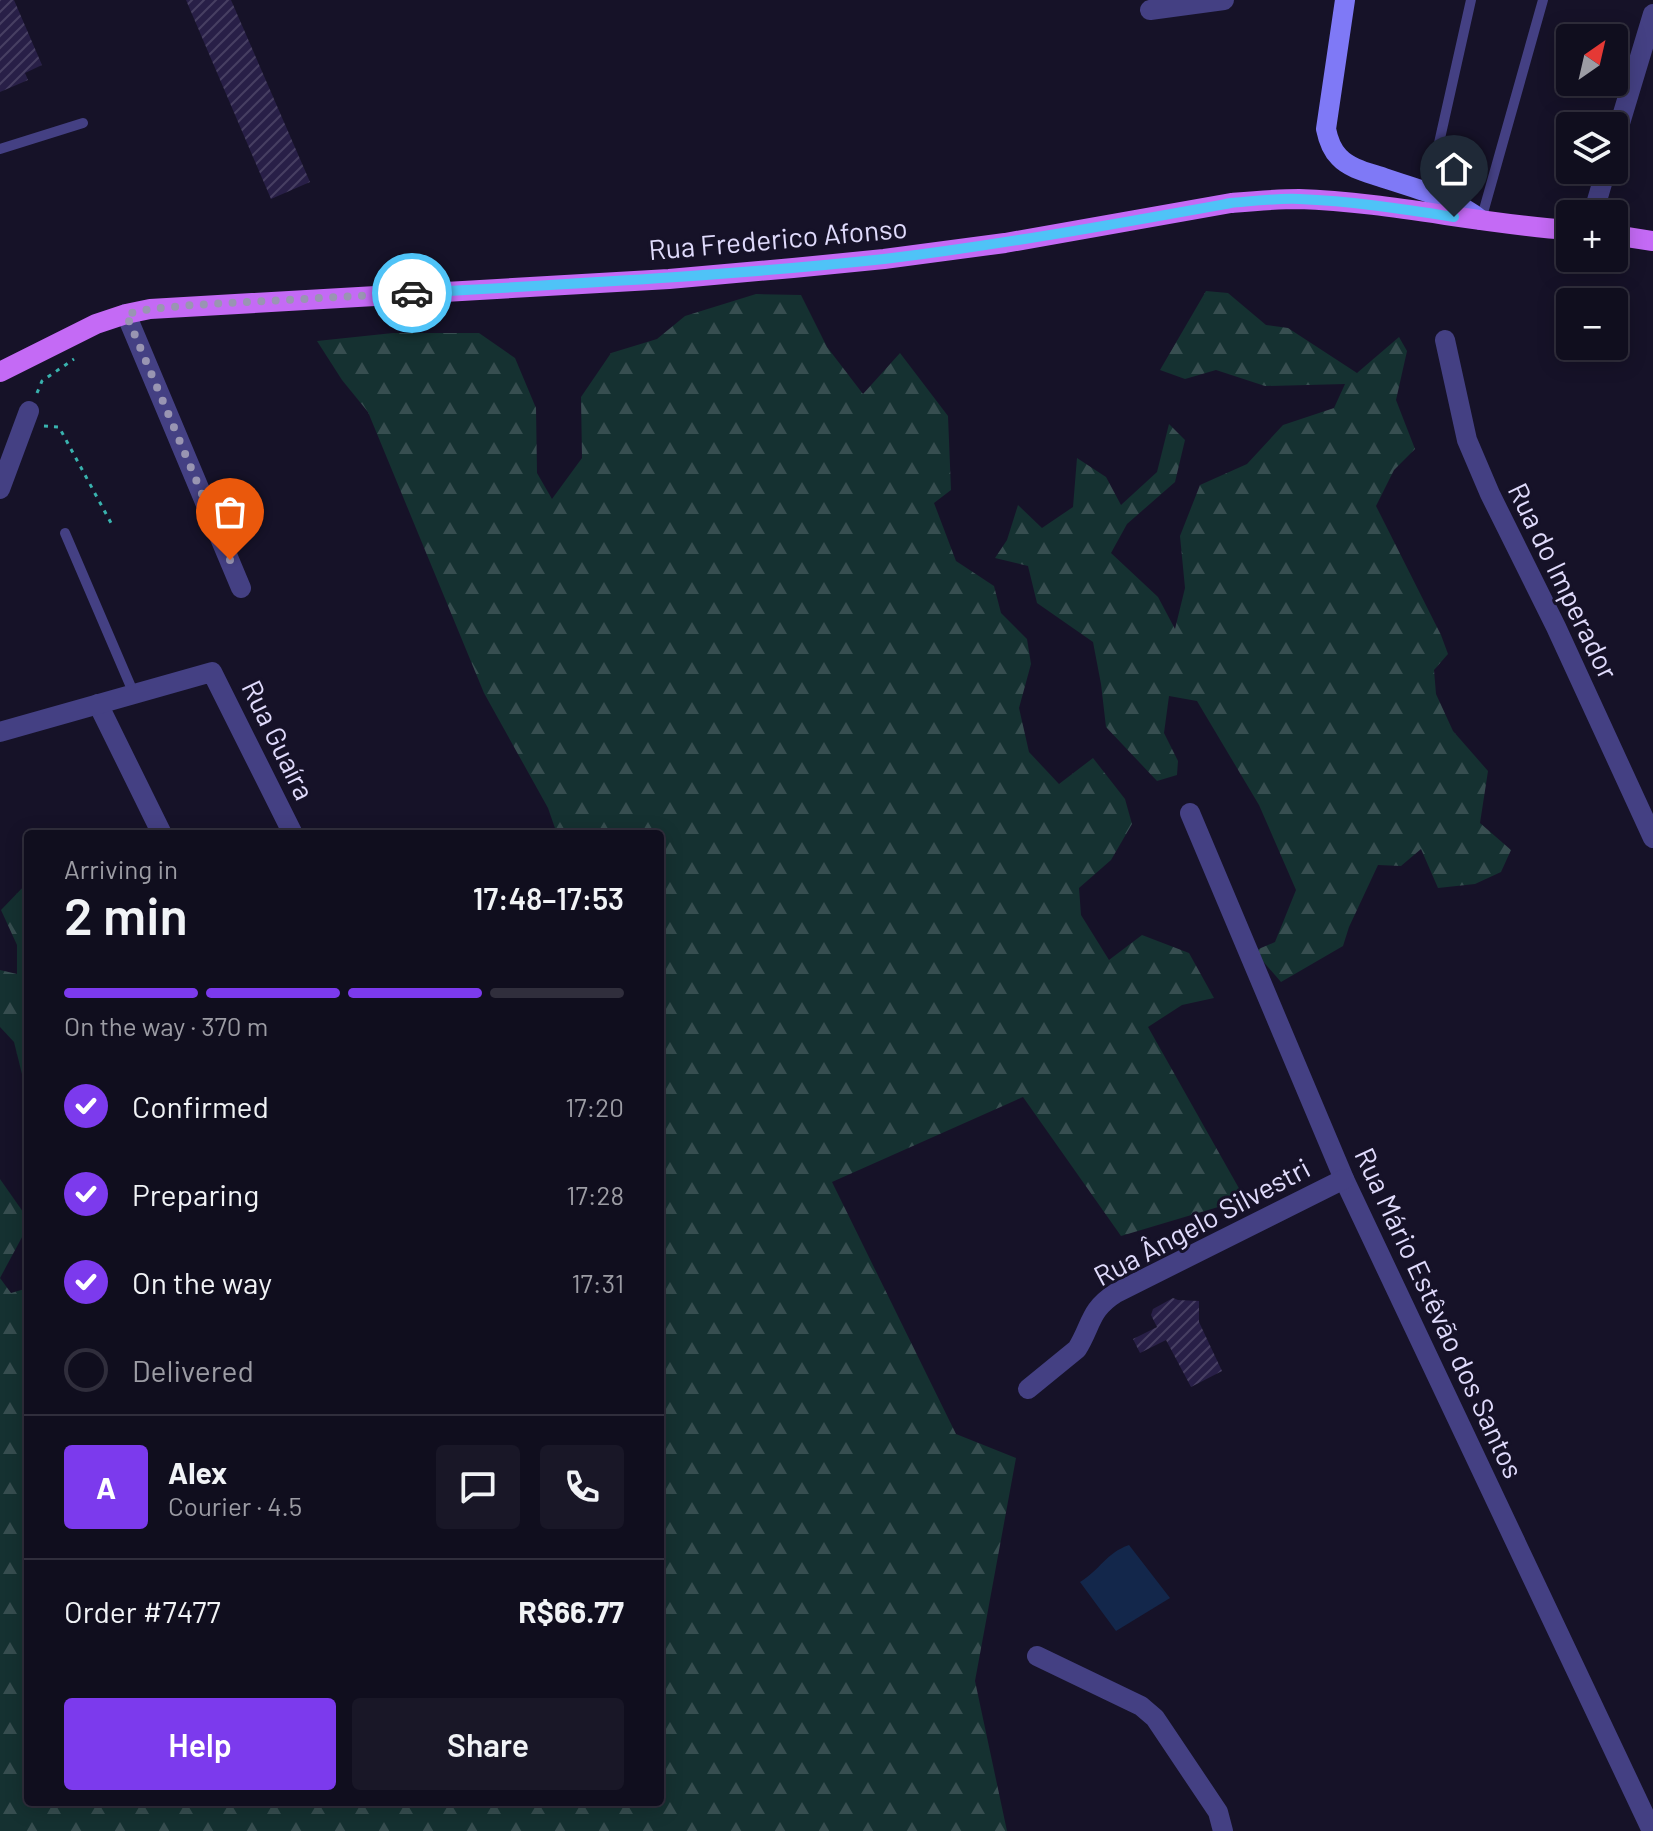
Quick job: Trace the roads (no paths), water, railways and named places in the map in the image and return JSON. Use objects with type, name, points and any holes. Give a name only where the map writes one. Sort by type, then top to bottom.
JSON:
[{"type":"main road","points":[[1345,0],[1326,129],[1329,141],[1340,158],[1355,167],[1428,192],[1470,211],[1481,220]]},
{"type":"main road","name":"Rua Frederico Afonso","points":[[0,372],[96,324],[150,309],[669,279],[884,259],[1005,243],[1231,203],[1297,199],[1345,202],[1556,228]]},
{"type":"main road","points":[[1628,237],[1653,241]]},
{"type":"street","points":[[1150,10],[1224,0]]},
{"type":"street","points":[[1623,112],[1653,14]]},
{"type":"street","points":[[126,314],[241,588]]},
{"type":"street","name":"Rua do Imperador","points":[[1445,340],[1467,440],[1653,838]]},
{"type":"street","points":[[0,489],[27,417]]},
{"type":"street","name":"Rua Guaíra","points":[[134,694],[212,672],[291,830]]},
{"type":"street","points":[[0,732],[134,694]]},
{"type":"street","points":[[98,704],[160,830]]},
{"type":"street","name":"Rua Mário Estêvão dos Santos","points":[[1190,813],[1344,1179],[1652,1831]]},
{"type":"street","name":"Rua Ângelo Silvestri","points":[[1028,1389],[1077,1349],[1103,1301],[1344,1179]]},
{"type":"street","points":[[1037,1656],[1141,1706],[1155,1718],[1218,1812],[1223,1831]]},
{"type":"lane","points":[[1428,192],[1471,0]]},
{"type":"lane","points":[[1481,220],[1543,0]]},
{"type":"lane","points":[[0,149],[83,123]]},
{"type":"lane","points":[[65,533],[134,694]]},
{"type":"water","points":[[1129,1545],[1170,1598],[1116,1631],[1080,1582],[1114,1552]]}]
